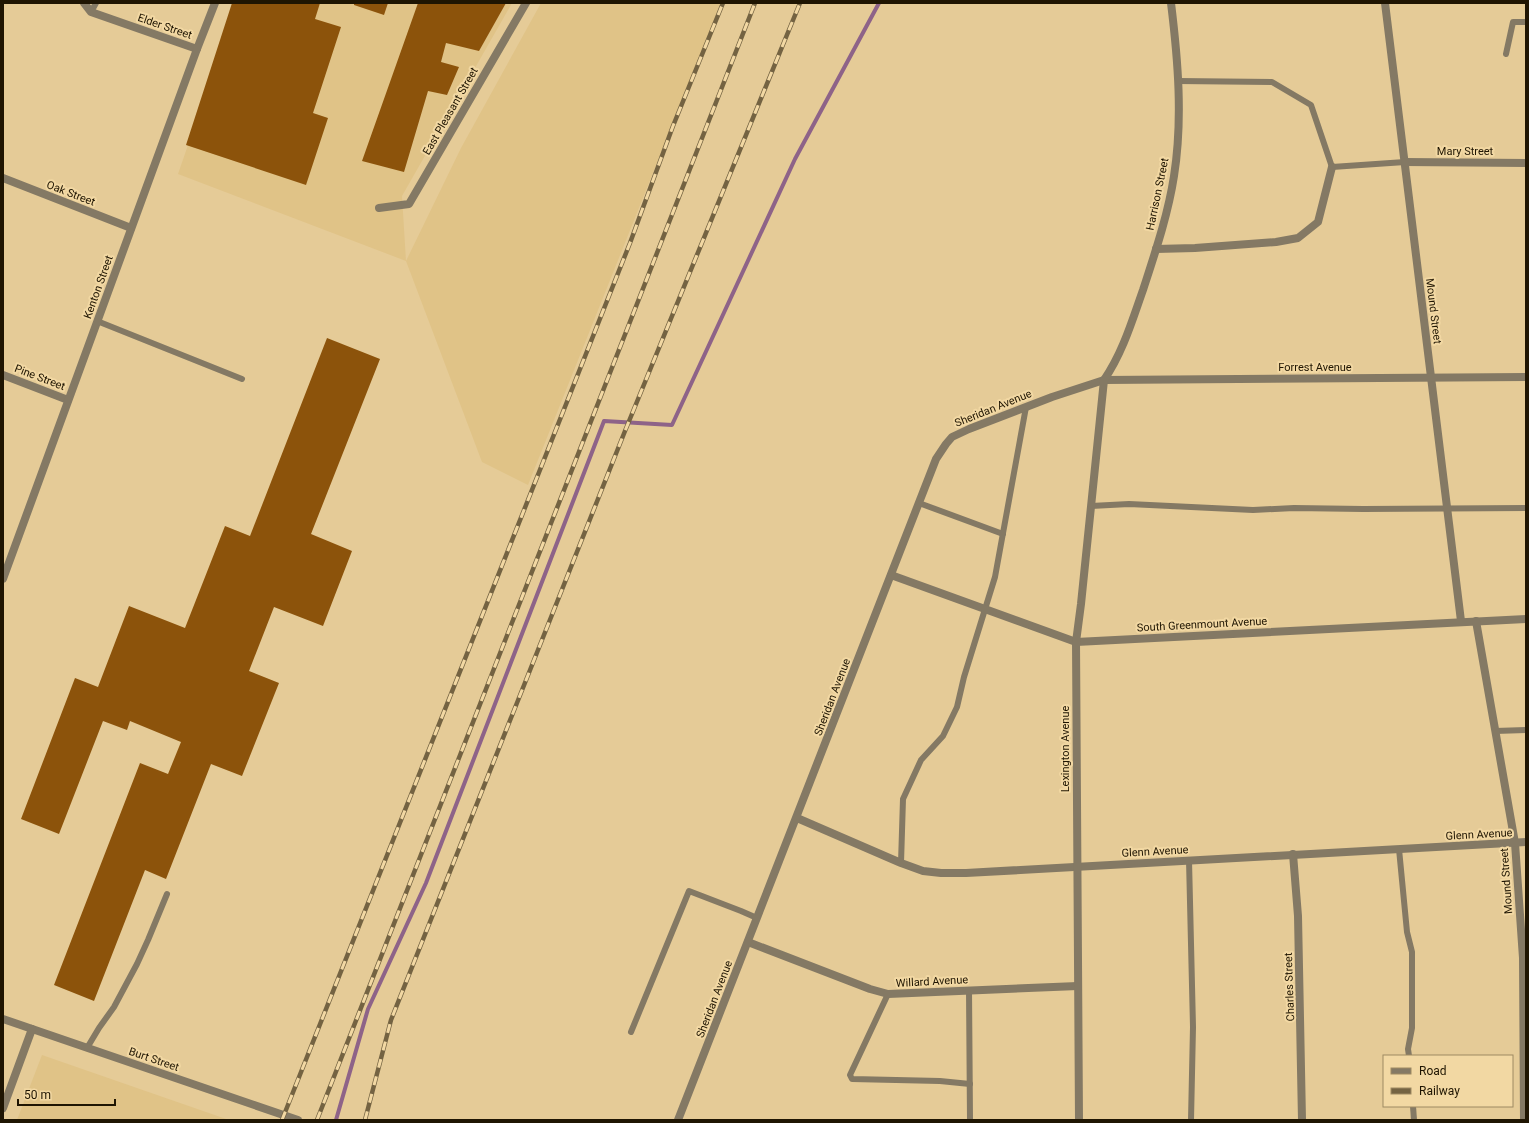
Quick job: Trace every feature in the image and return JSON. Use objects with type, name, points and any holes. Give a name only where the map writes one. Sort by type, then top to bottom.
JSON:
[{"type":"street","points":[[84,3],[91,12]]},
{"type":"street","name":"Kenton Street","points":[[3,579],[215,3]]},
{"type":"street","name":"East Pleasant Street","points":[[379,208],[409,204],[526,3]]},
{"type":"street","name":"Harrison Street","points":[[1104,380],[1120,352],[1129,331],[1166,218],[1174,176],[1178,142],[1179,102],[1171,3]]},
{"type":"street","name":"Mound Street","points":[[1385,3],[1461,621]]},
{"type":"street","name":"Elder Street","points":[[91,12],[197,49]]},
{"type":"street","name":"Mary Street","points":[[1405,162],[1526,163]]},
{"type":"street","points":[[1156,249],[1195,248],[1276,242],[1298,238],[1318,222],[1332,167]]},
{"type":"street","name":"Oak Street","points":[[3,178],[131,228]]},
{"type":"street","name":"Pine Street","points":[[3,375],[68,400]]},
{"type":"street","name":"Forrest Avenue","points":[[1104,380],[1526,377]]},
{"type":"street","name":"Sheridan Avenue","points":[[678,1120],[936,459],[952,437],[969,429],[1026,407],[1104,380]]},
{"type":"street","name":"Lexington Avenue","points":[[1079,1120],[1076,642],[1082,604],[1104,380]]},
{"type":"street","name":"South Greenmount Avenue","points":[[891,575],[1076,642],[1461,621],[1526,619]]},
{"type":"street","name":"Mound Street","points":[[1476,621],[1515,843],[1523,958],[1524,1120]]},
{"type":"street","name":"Glenn Avenue","points":[[797,818],[901,863],[923,871],[941,873],[1077,867],[1526,842]]},
{"type":"street","name":"Charles Street","points":[[1293,854],[1298,916],[1302,1120]]},
{"type":"street","name":"Willard Avenue","points":[[748,942],[870,990],[888,994],[1078,986]]},
{"type":"street","name":"Burt Street","points":[[3,1019],[298,1120]]},
{"type":"street","points":[[3,1108],[32,1029]]},
{"type":"lane","points":[[91,12],[96,3]]},
{"type":"lane","points":[[1506,54],[1513,22],[1526,22]]},
{"type":"lane","points":[[1178,81],[1272,82],[1310,105],[1332,167],[1405,162]]},
{"type":"lane","points":[[97,321],[242,379]]},
{"type":"lane","points":[[901,863],[903,799],[922,760],[943,736],[957,707],[964,677],[995,577],[1026,407]]},
{"type":"lane","points":[[919,503],[1003,534]]},
{"type":"lane","points":[[1092,506],[1129,504],[1254,510],[1294,508],[1526,508]]},
{"type":"lane","points":[[1495,731],[1526,730]]},
{"type":"lane","points":[[1399,849],[1407,932],[1412,952],[1412,1028],[1408,1049],[1409,1055]]},
{"type":"lane","points":[[1188,860],[1193,1027],[1191,1120]]},
{"type":"lane","points":[[631,1032],[689,891],[757,918]]},
{"type":"lane","points":[[88,1048],[99,1028],[114,1007],[133,970],[148,940],[167,894]]},
{"type":"lane","points":[[969,990],[970,1120]]},
{"type":"lane","points":[[888,994],[850,1075],[852,1079],[940,1081],[970,1084]]},
{"type":"lane","points":[[1413,1107],[1414,1120]]},
{"type":"shaded area","points":[[237,3],[512,3],[402,196],[406,261],[178,174]]},
{"type":"shaded area","points":[[541,3],[721,3],[528,485],[482,462],[406,261],[461,148]]},
{"type":"shaded area","points":[[42,1055],[229,1120],[17,1120]]},
{"type":"building","points":[[232,3],[320,3],[315,19],[341,27],[313,113],[328,118],[306,185],[186,145]]},
{"type":"building","points":[[354,3],[388,3],[384,15],[354,5]]},
{"type":"building","points":[[418,3],[506,3],[479,51],[446,43],[441,62],[459,67],[447,95],[428,91],[404,172],[362,161]]},
{"type":"building","points":[[327,338],[380,359],[311,534],[352,551],[323,626],[274,607],[249,671],[279,683],[242,776],[211,764],[166,879],[145,870],[94,1001],[54,985],[140,763],[168,774],[181,742],[130,721],[127,730],[103,721],[59,834],[21,819],[75,678],[98,687],[129,606],[185,628],[225,526],[250,536]]},
{"type":"waterway","points":[[336,1120],[368,1009],[426,883],[604,421],[672,425],[795,159],[879,3]]},
{"type":"railway","points":[[282,1120],[630,243],[673,126],[723,3]]},
{"type":"railway","points":[[317,1120],[755,3]]},
{"type":"railway","points":[[365,1120],[391,1020],[625,431],[800,3]]}]
